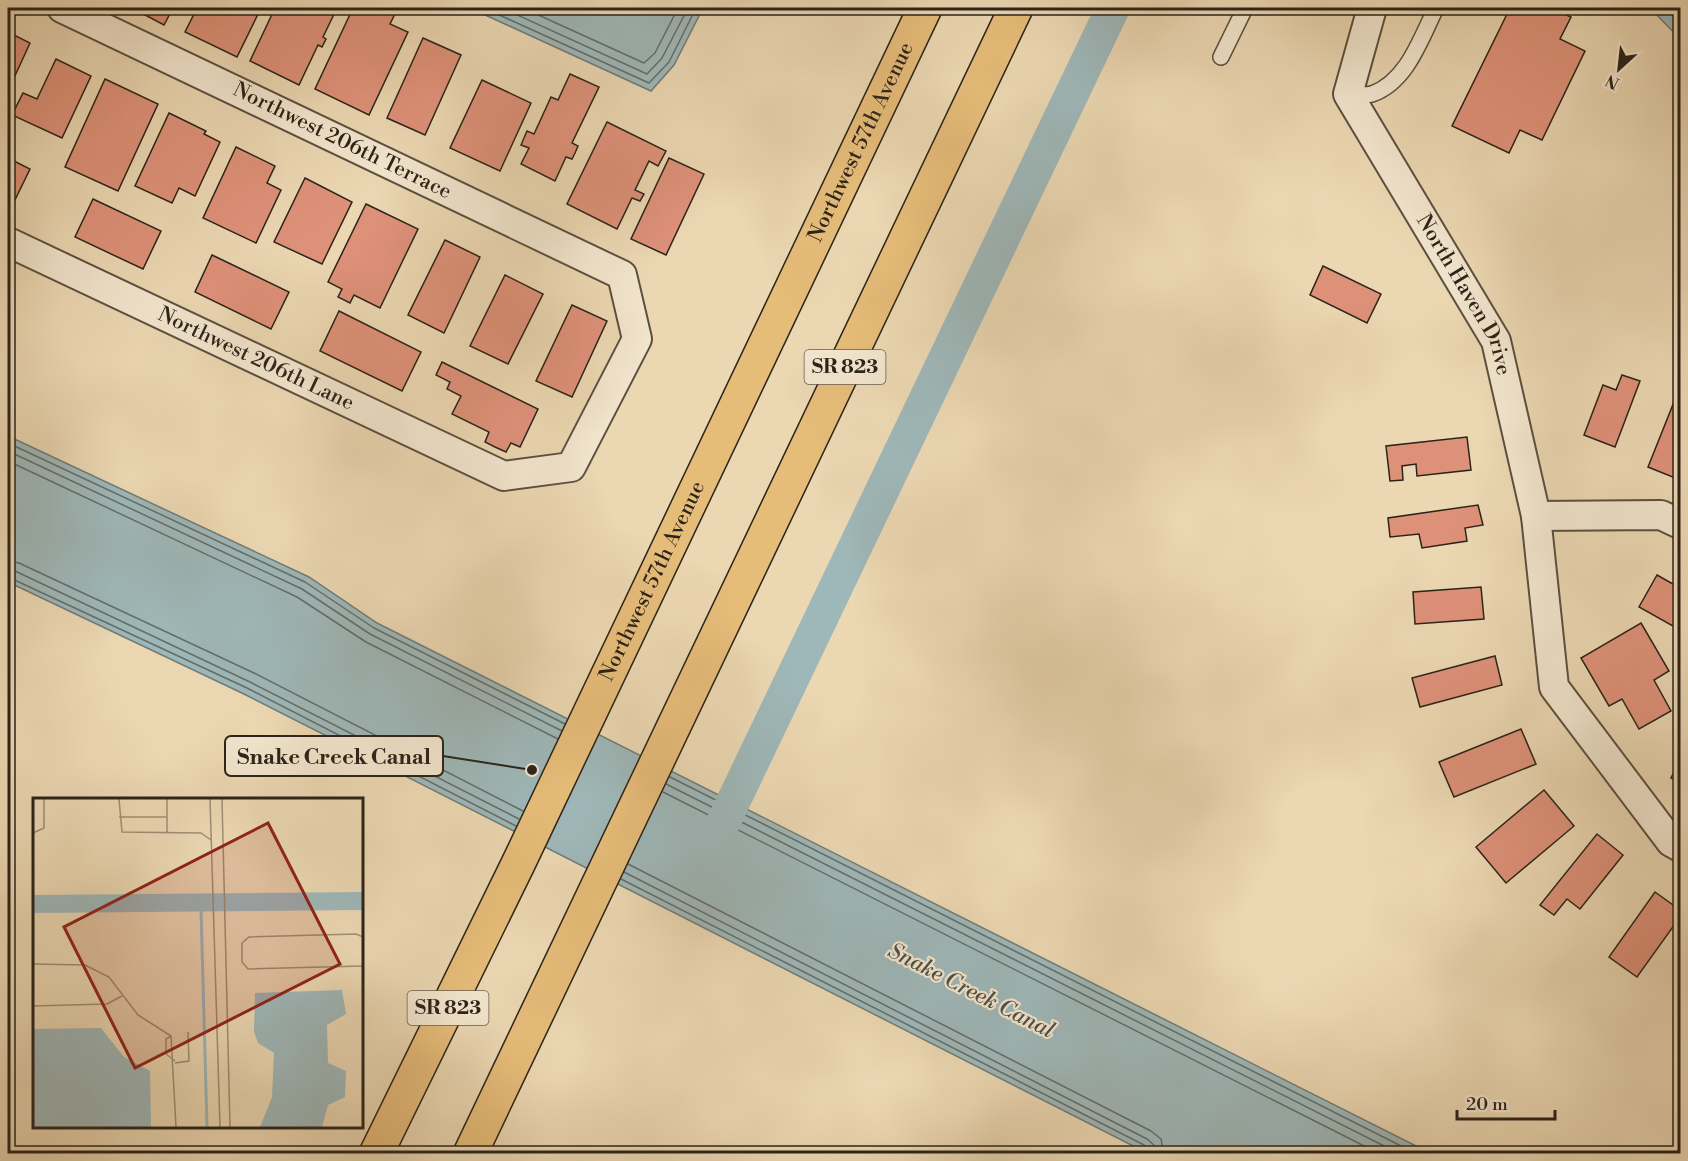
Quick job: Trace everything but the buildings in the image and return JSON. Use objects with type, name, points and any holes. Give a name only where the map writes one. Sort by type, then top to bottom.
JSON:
[{"type":"main road","name":"Northwest 57th Avenue","points":[[376,1154],[519,862],[925,8]]},
{"type":"main road","name":"SR 823","points":[[470,1154],[1016,8]]},
{"type":"street","name":"Northwest 206th Terrace","points":[[62,8],[622,276],[637,339],[572,467],[504,476]]},
{"type":"street","points":[[1348,94],[1372,8]]},
{"type":"street","name":"North Haven Drive","points":[[1348,94],[1496,341],[1536,516],[1554,687],[1671,842],[1680,847]]},
{"type":"street","name":"Northwest 206th Lane","points":[[8,242],[504,476]]},
{"type":"street","points":[[1536,516],[1661,515],[1680,524]]},
{"type":"lane","points":[[1221,57],[1245,8]]},
{"type":"lane","points":[[1348,94],[1370,95],[1392,84],[1413,54],[1436,8]]},
{"type":"water","points":[[470,8],[703,8],[674,65],[651,91]]},
{"type":"water","points":[[1649,8],[1680,8],[1680,39],[1653,11]]},
{"type":"water","name":"Snake Creek Canal","points":[[8,436],[309,577],[377,623],[1430,1153],[1147,1153],[244,694],[8,582]]},
{"type":"waterway","points":[[713,844],[1113,8]]},
{"type":"place","name":"Snake Creek Canal","points":[[532,770]]}]
